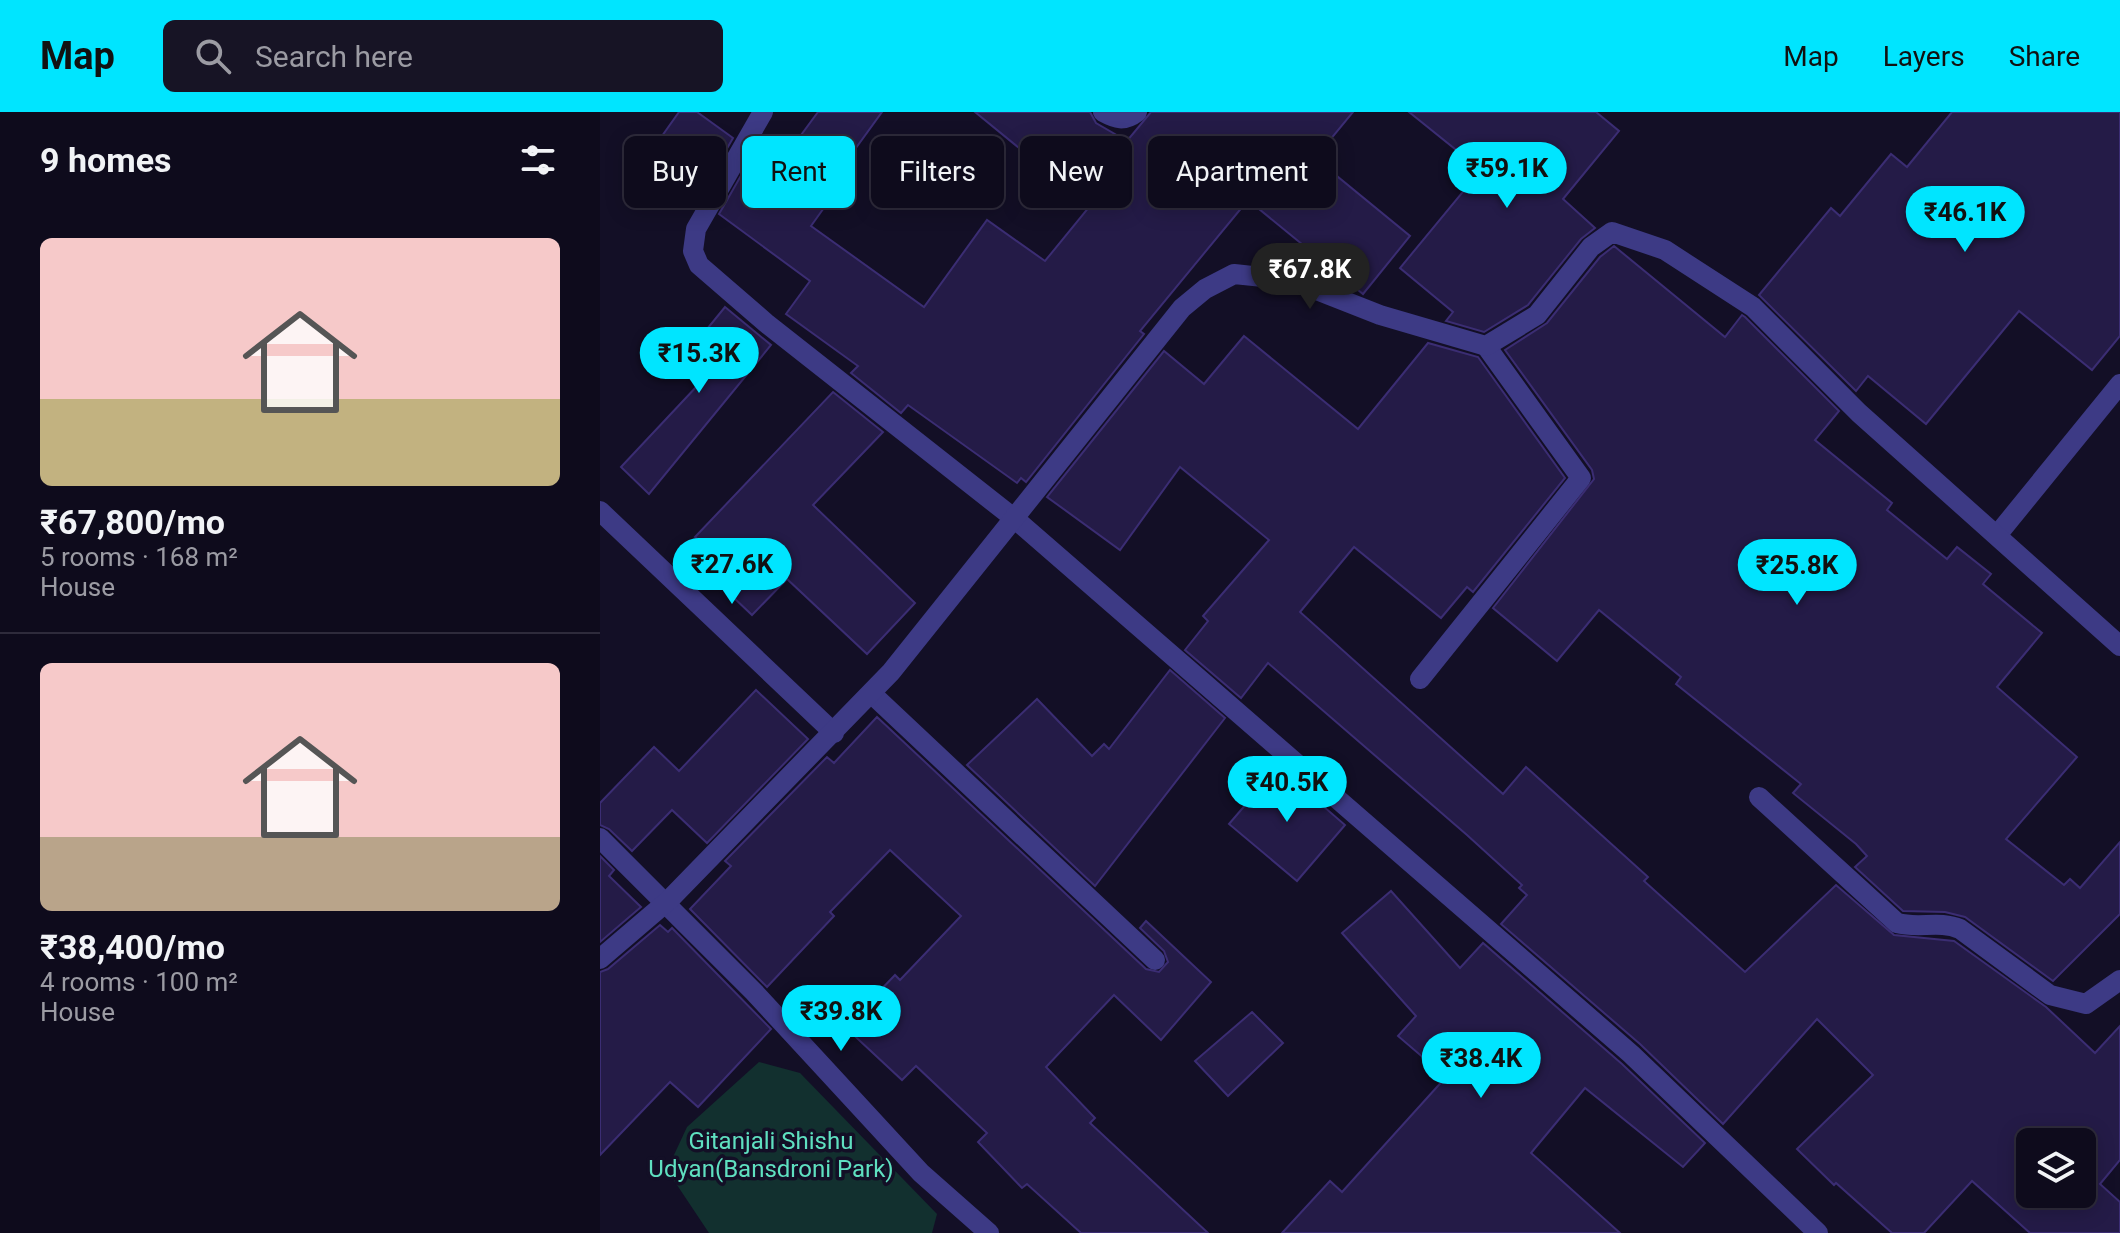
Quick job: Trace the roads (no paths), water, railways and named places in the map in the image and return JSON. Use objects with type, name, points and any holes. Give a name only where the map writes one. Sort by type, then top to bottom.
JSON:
[{"type":"street","points":[[763,112],[696,229],[693,251],[699,265],[766,323],[1015,519],[1631,1054],[1818,1233]]},
{"type":"street","points":[[1103,112],[1117,119],[1129,118],[1137,112]]},
{"type":"street","points":[[1486,346],[1537,315],[1591,247],[1612,232],[1665,250],[1753,307],[1859,413],[2120,646]]},
{"type":"street","points":[[600,959],[665,900],[669,900],[872,694],[1182,308],[1205,289],[1234,274],[1291,280],[1380,315],[1486,346],[1581,478],[1420,679]]},
{"type":"street","points":[[1998,534],[2120,384]]},
{"type":"street","points":[[600,511],[834,733]]},
{"type":"street","points":[[872,694],[1155,960]]},
{"type":"street","points":[[1759,797],[1897,923],[1914,928],[1948,923],[2050,995],[2086,1004],[2120,980]]},
{"type":"street","points":[[600,838],[665,900],[921,1173],[989,1233]]},
{"type":"park label","name":"Gitanjali Shishu Udyan(Bansdroni Park)","points":[[771,1155]]}]
